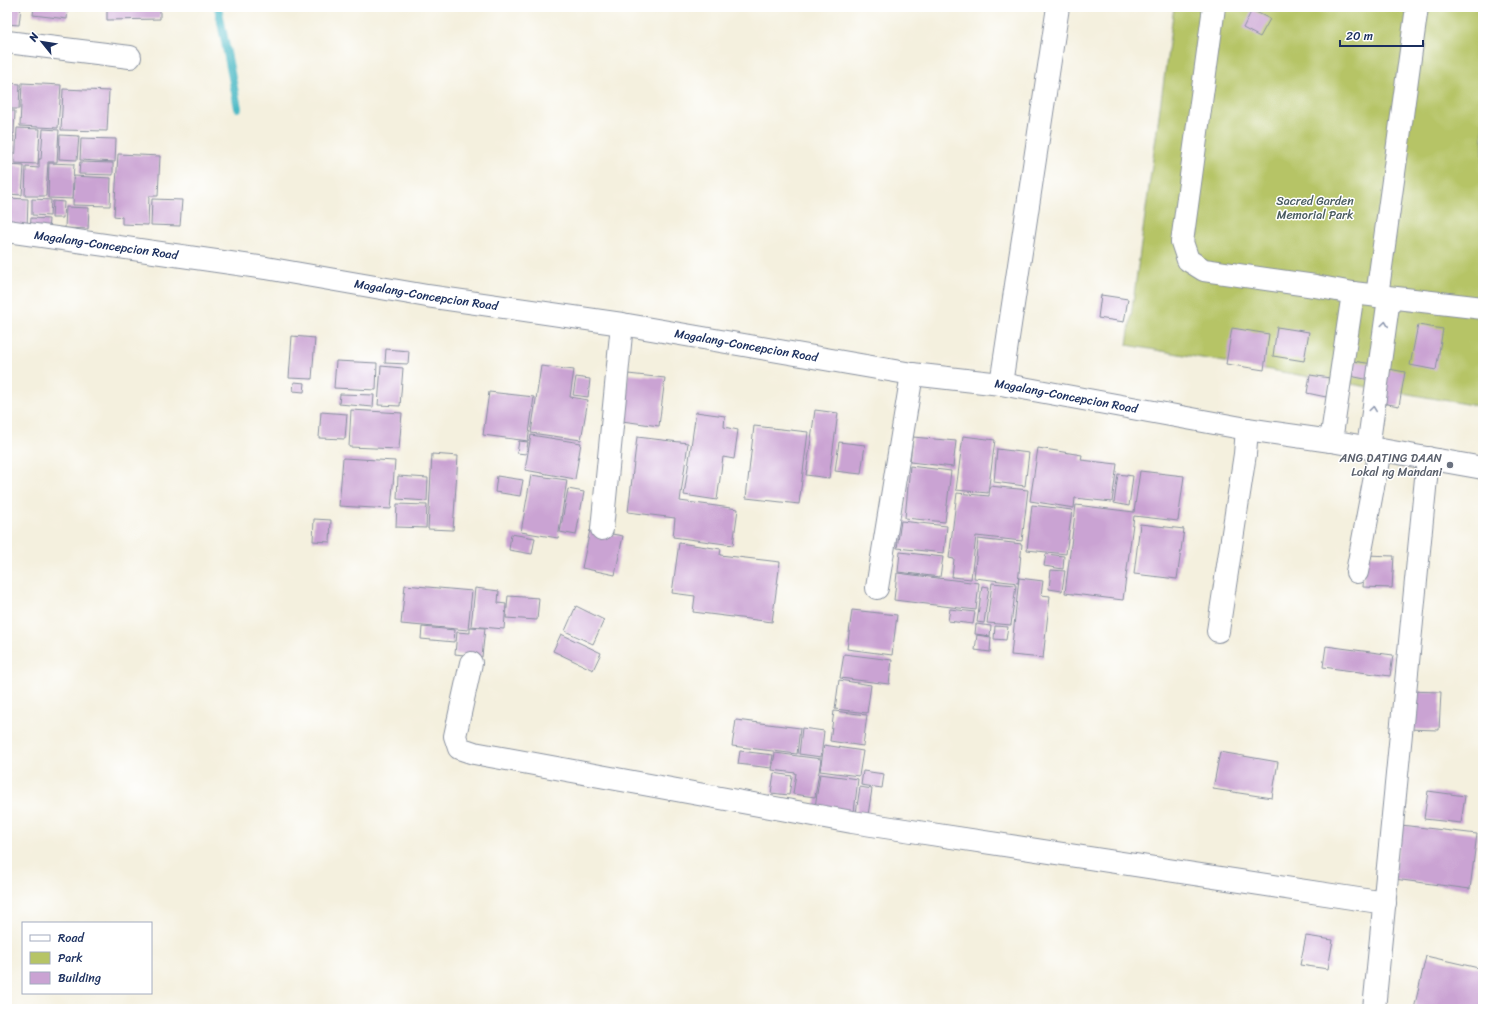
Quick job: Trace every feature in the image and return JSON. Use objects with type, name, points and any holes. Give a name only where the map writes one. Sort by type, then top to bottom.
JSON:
[{"type":"street","points":[[1000,384],[1058,7]]},
{"type":"street","points":[[1214,7],[1182,242],[1188,260],[1204,270],[1353,293],[1483,308]]},
{"type":"street","points":[[1357,572],[1374,449],[1383,297],[1417,7]]},
{"type":"street","points":[[7,42],[130,57]]},
{"type":"street","name":"Magalang-Concepcion Road","points":[[7,231],[258,267],[427,296],[622,324],[912,374],[1000,384],[1247,429],[1331,441],[1483,468]]},
{"type":"street","points":[[1331,441],[1353,293]]},
{"type":"street","points":[[602,529],[622,324]]},
{"type":"street","points":[[877,588],[912,374]]},
{"type":"street","points":[[1218,631],[1245,454],[1247,429]]},
{"type":"street","points":[[1374,1009],[1404,690],[1428,458]]},
{"type":"street","points":[[471,663],[455,736],[460,748],[474,753],[852,822],[1385,903]]},
{"type":"green space","name":"Sacred Garden Memorial Park","points":[[1174,7],[1483,7],[1483,407],[1127,345]]},
{"type":"building","points":[[7,7],[21,7],[19,25],[7,24]]},
{"type":"building","points":[[34,7],[68,7],[67,19],[33,15]]},
{"type":"building","points":[[107,7],[160,7],[160,19],[107,20]]},
{"type":"building","points":[[1252,10],[1270,19],[1260,37],[1243,28]]},
{"type":"building","points":[[7,83],[20,84],[19,109],[7,109]]},
{"type":"building","points":[[22,83],[61,85],[58,128],[20,126]]},
{"type":"building","points":[[63,89],[109,91],[107,131],[61,130]]},
{"type":"building","points":[[7,111],[15,111],[14,134],[7,134]]},
{"type":"building","points":[[17,128],[40,129],[38,164],[15,163]]},
{"type":"building","points":[[43,129],[59,130],[57,162],[48,162],[46,196],[25,196],[26,167],[39,168]]},
{"type":"building","points":[[60,135],[79,136],[77,160],[59,159]]},
{"type":"building","points":[[7,136],[14,136],[12,163],[7,163]]},
{"type":"building","points":[[81,138],[116,139],[115,162],[80,160]]},
{"type":"building","points":[[118,154],[160,156],[158,196],[149,196],[148,225],[122,224],[122,217],[114,216]]},
{"type":"building","points":[[80,162],[113,163],[113,175],[79,174]]},
{"type":"building","points":[[49,163],[74,164],[72,199],[48,198]]},
{"type":"building","points":[[9,165],[24,166],[22,195],[7,194]]},
{"type":"building","points":[[74,176],[111,178],[110,206],[73,205]]},
{"type":"building","points":[[7,198],[28,199],[27,230],[7,229]]},
{"type":"building","points":[[32,199],[51,200],[50,216],[32,215]]},
{"type":"building","points":[[152,199],[182,200],[180,226],[151,225]]},
{"type":"building","points":[[53,201],[64,202],[63,218],[52,218]]},
{"type":"building","points":[[66,207],[89,208],[88,229],[65,228]]},
{"type":"building","points":[[31,218],[49,219],[48,231],[30,231]]},
{"type":"building","points":[[1101,295],[1128,299],[1124,322],[1098,318]]},
{"type":"building","points":[[1418,325],[1443,329],[1436,370],[1410,365]]},
{"type":"building","points":[[1277,327],[1309,332],[1304,361],[1273,356]]},
{"type":"building","points":[[1232,328],[1269,334],[1264,370],[1226,364]]},
{"type":"building","points":[[292,336],[315,338],[312,379],[289,378]]},
{"type":"building","points":[[386,349],[409,351],[408,364],[385,363]]},
{"type":"building","points":[[336,361],[377,363],[376,390],[334,388]]},
{"type":"building","points":[[1353,361],[1373,364],[1370,380],[1350,376]]},
{"type":"building","points":[[381,366],[403,368],[400,406],[378,405]]},
{"type":"building","points":[[541,366],[574,370],[570,397],[588,400],[581,440],[531,433]]},
{"type":"building","points":[[1389,369],[1405,372],[1399,406],[1382,403]]},
{"type":"building","points":[[628,374],[665,378],[659,426],[622,421]]},
{"type":"building","points":[[1310,375],[1330,378],[1326,397],[1307,393]]},
{"type":"building","points":[[576,377],[590,379],[588,397],[573,395]]},
{"type":"building","points":[[294,382],[305,383],[304,392],[293,391]]},
{"type":"building","points":[[489,392],[534,397],[528,441],[483,435]]},
{"type":"building","points":[[340,394],[374,395],[373,407],[339,404]]},
{"type":"building","points":[[351,410],[402,413],[399,449],[349,447]]},
{"type":"building","points":[[815,410],[838,413],[829,478],[806,475]]},
{"type":"building","points":[[321,412],[347,414],[345,439],[319,438]]},
{"type":"building","points":[[696,412],[725,416],[724,427],[738,430],[734,459],[723,457],[717,500],[684,495]]},
{"type":"building","points":[[754,426],[808,432],[799,504],[746,498]]},
{"type":"building","points":[[531,435],[581,443],[575,479],[525,470]]},
{"type":"building","points":[[963,436],[995,440],[988,493],[956,490]]},
{"type":"building","points":[[637,437],[688,443],[680,501],[738,509],[733,545],[673,537],[675,518],[628,512]]},
{"type":"building","points":[[913,437],[956,441],[953,467],[910,462]]},
{"type":"building","points":[[519,441],[528,442],[526,454],[517,453]]},
{"type":"building","points":[[839,442],[865,445],[861,474],[835,471]]},
{"type":"building","points":[[1038,448],[1082,455],[1081,460],[1117,464],[1112,502],[1075,498],[1074,508],[1030,501]]},
{"type":"building","points":[[997,449],[1029,453],[1025,486],[994,482]]},
{"type":"building","points":[[432,454],[458,456],[453,530],[428,529]]},
{"type":"building","points":[[343,458],[395,461],[391,509],[339,506]]},
{"type":"building","points":[[910,466],[951,471],[945,522],[905,518]]},
{"type":"building","points":[[1140,471],[1184,476],[1178,521],[1134,516],[1123,600],[1065,593],[1076,505],[1134,512]]},
{"type":"building","points":[[1118,474],[1133,476],[1129,506],[1114,503]]},
{"type":"building","points":[[531,475],[567,480],[558,538],[521,532]]},
{"type":"building","points":[[398,476],[428,478],[427,501],[397,499]]},
{"type":"building","points":[[497,476],[523,480],[520,496],[495,492]]},
{"type":"building","points":[[990,486],[1028,490],[1022,541],[976,536],[971,579],[952,577],[954,559],[949,558],[957,493],[989,496]]},
{"type":"building","points":[[568,489],[584,492],[576,535],[560,532]]},
{"type":"building","points":[[397,504],[427,505],[426,528],[396,527]]},
{"type":"building","points":[[1032,505],[1072,510],[1066,554],[1027,550]]},
{"type":"building","points":[[314,519],[331,520],[330,542],[313,541]]},
{"type":"building","points":[[901,521],[947,526],[944,553],[897,548]]},
{"type":"building","points":[[1140,524],[1184,529],[1177,579],[1134,574]]},
{"type":"building","points":[[590,530],[623,536],[615,575],[582,568]]},
{"type":"building","points":[[511,534],[535,538],[532,554],[509,550]]},
{"type":"building","points":[[978,539],[1022,544],[1018,583],[974,578]]},
{"type":"building","points":[[679,543],[721,549],[720,555],[780,562],[772,622],[693,612],[695,596],[672,593]]},
{"type":"building","points":[[900,552],[943,557],[940,577],[898,572]]},
{"type":"building","points":[[1046,554],[1064,556],[1063,569],[1044,566]]},
{"type":"building","points":[[1365,555],[1394,556],[1392,588],[1363,587]]},
{"type":"building","points":[[1051,570],[1065,571],[1062,591],[1049,589]]},
{"type":"building","points":[[897,573],[979,583],[976,610],[894,600]]},
{"type":"building","points":[[1019,578],[1043,581],[1041,595],[1050,596],[1043,658],[1011,655]]},
{"type":"building","points":[[992,583],[1016,585],[1011,625],[987,623]]},
{"type":"building","points":[[405,585],[472,591],[468,630],[401,624]]},
{"type":"building","points":[[982,586],[989,587],[984,623],[977,622]]},
{"type":"building","points":[[475,588],[499,591],[498,603],[506,604],[504,629],[471,626]]},
{"type":"building","points":[[508,596],[539,598],[537,620],[506,618]]},
{"type":"building","points":[[576,606],[604,620],[593,644],[565,631]]},
{"type":"building","points":[[950,609],[975,612],[973,624],[948,621]]},
{"type":"building","points":[[852,610],[897,615],[892,655],[847,649]]},
{"type":"building","points":[[976,624],[991,626],[990,636],[975,634]]},
{"type":"building","points":[[995,626],[1008,627],[1006,640],[994,639]]},
{"type":"building","points":[[422,627],[455,630],[454,642],[421,639]]},
{"type":"building","points":[[470,627],[485,628],[482,657],[455,654],[457,632],[470,633]]},
{"type":"building","points":[[561,634],[601,653],[593,670],[553,651]]},
{"type":"building","points":[[977,635],[991,637],[990,652],[975,650]]},
{"type":"building","points":[[1326,646],[1393,655],[1390,676],[1323,667]]},
{"type":"building","points":[[844,654],[892,660],[889,684],[840,678]]},
{"type":"building","points":[[839,680],[871,685],[867,713],[835,709]]},
{"type":"building","points":[[1406,691],[1441,692],[1439,730],[1405,729]]},
{"type":"building","points":[[834,711],[867,715],[863,746],[830,741]]},
{"type":"building","points":[[736,720],[800,728],[797,754],[732,746]]},
{"type":"building","points":[[802,728],[824,731],[821,757],[799,754]]},
{"type":"building","points":[[824,745],[863,751],[859,776],[820,771]]},
{"type":"building","points":[[740,751],[773,755],[771,768],[738,764]]},
{"type":"building","points":[[1220,752],[1278,762],[1272,798],[1213,789]]},
{"type":"building","points":[[775,753],[821,759],[815,797],[793,794],[796,773],[772,770]]},
{"type":"building","points":[[863,771],[884,774],[882,788],[861,785]]},
{"type":"building","points":[[774,773],[792,776],[789,795],[771,793]]},
{"type":"building","points":[[820,774],[858,779],[854,812],[815,807]]},
{"type":"building","points":[[860,787],[872,789],[868,815],[856,813]]},
{"type":"building","points":[[1428,791],[1465,796],[1461,823],[1424,819]]},
{"type":"building","points":[[1401,825],[1477,834],[1470,889],[1394,879]]},
{"type":"building","points":[[1306,936],[1333,940],[1328,969],[1300,965]]},
{"type":"building","points":[[1426,956],[1483,969],[1483,1009],[1414,1009]]},
{"type":"waterway","points":[[218,7],[238,108]]},
{"type":"place","name":"ANG DATING DAAN Lokal ng Mandani","points":[[1450,465]]}]
